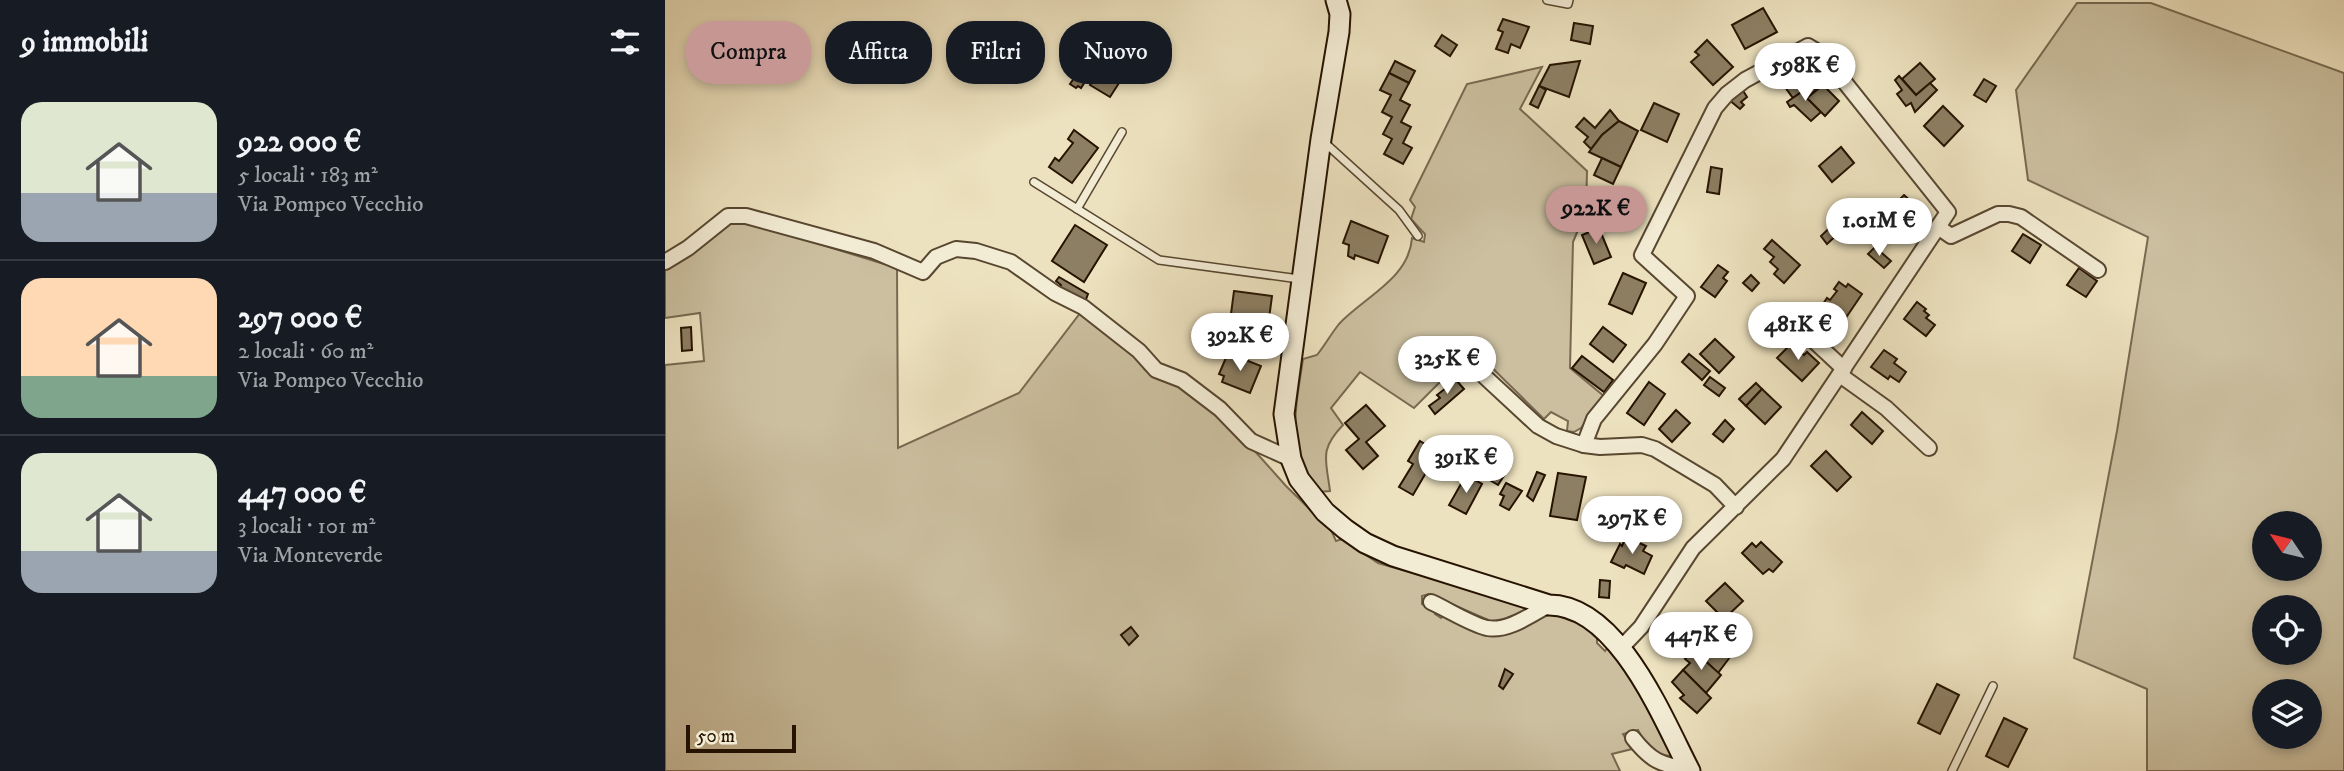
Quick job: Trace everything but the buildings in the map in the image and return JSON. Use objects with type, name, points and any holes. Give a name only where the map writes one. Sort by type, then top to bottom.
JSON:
[{"type":"street","points":[[1336,0],[1339,32],[1321,139],[1284,414],[1291,459],[1300,478],[1325,512],[1365,543],[1393,556],[1583,614],[1599,625],[1625,653],[1690,770]]},
{"type":"street","points":[[1584,444],[1594,419],[1655,344],[1687,296],[1642,255],[1715,108],[1745,80],[1808,46],[1823,55],[1948,212],[1783,458],[1693,548],[1625,653]]},
{"type":"street","points":[[1938,227],[1951,236],[1998,215],[2021,217],[2098,270]]},
{"type":"street","points":[[665,262],[688,248],[728,216],[746,216],[874,251],[923,272],[936,257],[956,250],[976,251],[999,257],[1011,262],[1055,293],[1083,307],[1139,351],[1156,370],[1182,380],[1220,409],[1251,441],[1291,459]]},
{"type":"street","points":[[1798,326],[1842,372],[1886,408],[1929,449]]},
{"type":"street","points":[[1470,363],[1538,426],[1556,436],[1601,447],[1642,445],[1655,449],[1714,485],[1736,507]]},
{"type":"street","points":[[1431,602],[1488,628],[1506,626],[1549,604]]},
{"type":"street","points":[[1633,738],[1647,756],[1667,766],[1690,770]]},
{"type":"lane","points":[[1548,0],[1568,4],[1569,0]]},
{"type":"lane","points":[[1077,209],[1122,132]]},
{"type":"lane","points":[[1321,139],[1399,210],[1418,236]]},
{"type":"lane","points":[[1034,182],[1159,260],[1303,279]]},
{"type":"lane","points":[[1952,771],[1993,686]]},
{"type":"shaded area","points":[[2077,3],[2151,3],[2344,73],[2344,771],[2147,771],[2147,689],[2074,658],[2117,431],[2148,237],[2028,180],[2016,90]]},
{"type":"shaded area","points":[[1542,67],[1520,109],[1587,171],[1586,211],[1573,242],[1570,368],[1605,397],[1581,428],[1574,432],[1567,431],[1568,421],[1551,412],[1544,419],[1473,349],[1414,408],[1360,372],[1331,408],[1343,425],[1327,448],[1330,491],[1318,492],[1301,458],[1295,427],[1303,359],[1317,355],[1339,324],[1394,276],[1403,265],[1412,238],[1424,242],[1425,234],[1411,219],[1415,207],[1410,200],[1467,84]]},
{"type":"shaded area","points":[[744,221],[897,268],[898,448],[1019,393],[1081,312],[1133,354],[1145,370],[1178,383],[1235,429],[1286,486],[1331,530],[1336,541],[1342,539],[1378,563],[1533,607],[1495,623],[1429,594],[1422,596],[1422,604],[1438,610],[1435,614],[1441,618],[1445,614],[1517,629],[1550,613],[1583,625],[1597,636],[1597,643],[1605,651],[1608,647],[1623,664],[1675,756],[1656,753],[1638,730],[1623,734],[1632,749],[1612,754],[1620,771],[665,771],[665,365],[704,361],[700,313],[665,318],[665,266],[727,223]]}]
